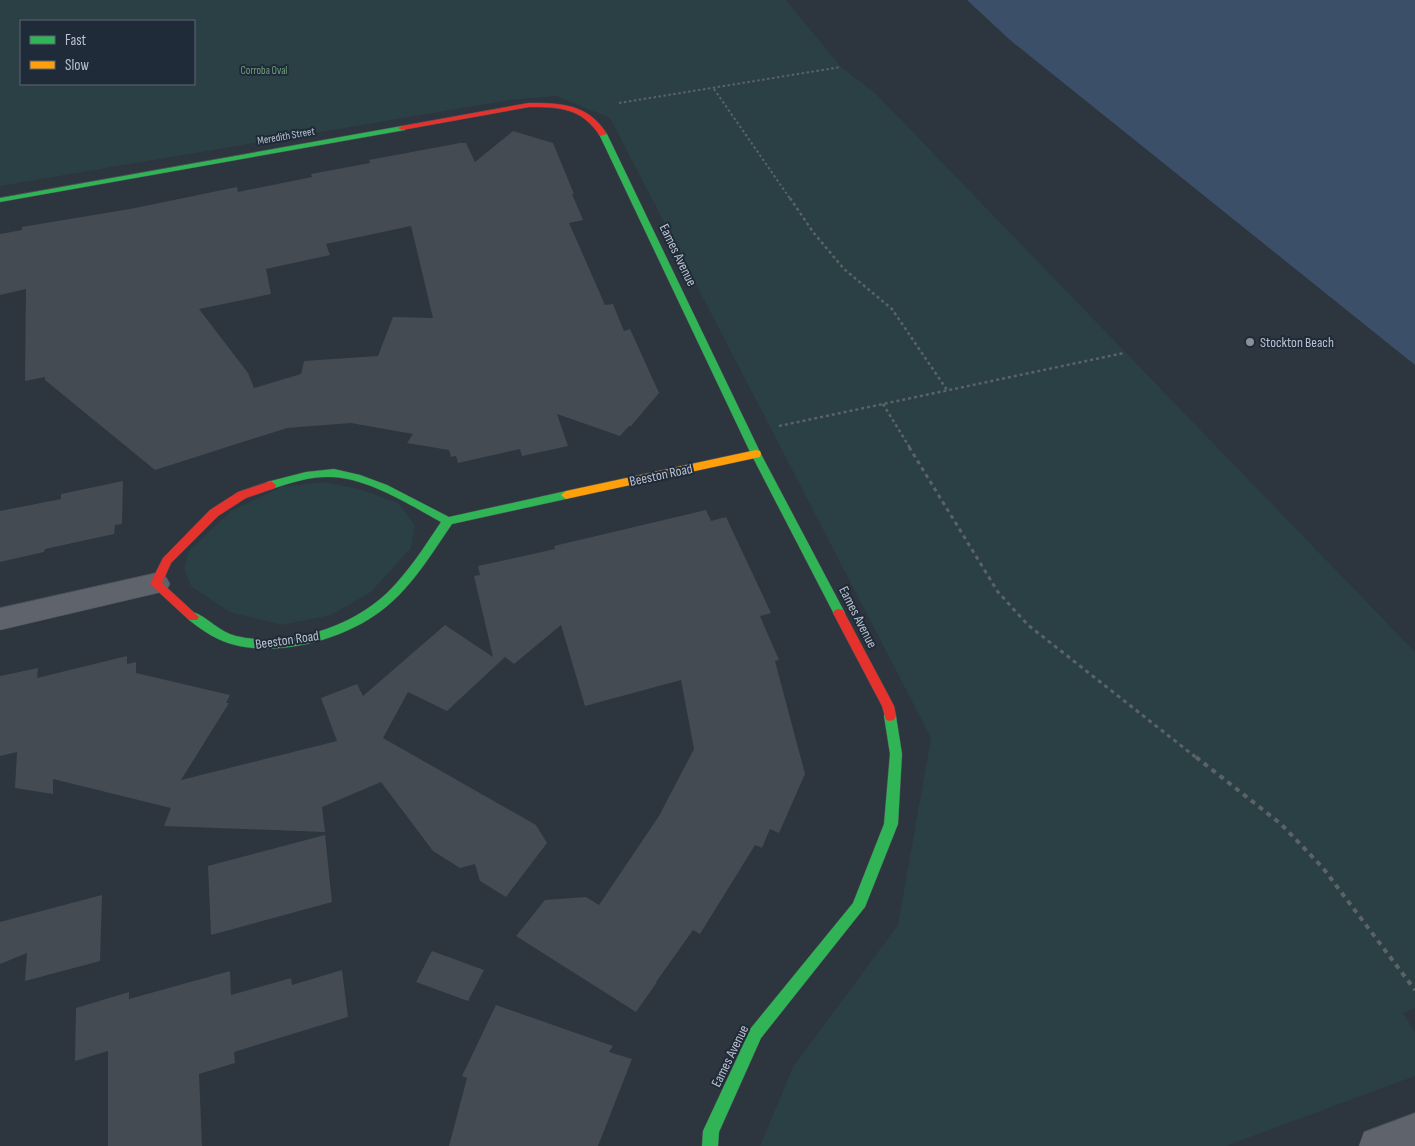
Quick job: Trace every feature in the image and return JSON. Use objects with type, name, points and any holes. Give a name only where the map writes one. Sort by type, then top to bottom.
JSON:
[{"type":"street","name":"Meredith Street","points":[[0,200],[529,105],[557,105],[576,110]]},
{"type":"street","name":"Eames Avenue","points":[[576,110],[590,115],[598,123],[756,454],[888,706],[896,754],[891,824],[858,907],[756,1032],[711,1131],[710,1146]]},
{"type":"street","name":"Beeston Road","points":[[156,584],[219,634],[249,645],[312,639],[350,627],[376,610],[414,572],[448,521],[756,454]]},
{"type":"street","points":[[0,620],[156,584],[167,561],[214,513],[242,495],[298,476],[340,474],[370,483],[398,494],[448,521]]},
{"type":"street","points":[[1378,1146],[1415,1132]]},
{"type":"path","points":[[576,110],[841,67]]},
{"type":"path","points":[[714,89],[813,232],[844,269],[892,309],[947,390]]},
{"type":"path","points":[[746,433],[1124,353]]},
{"type":"path","points":[[884,404],[1004,599],[1028,625],[1281,824],[1323,868],[1415,990]]},
{"type":"green space","name":"Corroba Oval","points":[[0,0],[786,0],[841,67],[875,93],[1415,652],[1415,1008],[1403,1013],[1415,1032],[1415,1076],[1226,1146],[760,1146],[793,1067],[898,925],[931,738],[610,118],[556,96],[510,100],[0,186]]},
{"type":"green space","points":[[324,482],[359,489],[398,503],[415,525],[411,548],[371,592],[331,615],[282,625],[229,612],[191,586],[184,569],[188,552],[231,511],[281,487]]},
{"type":"water","points":[[967,0],[1415,0],[1415,365],[1010,40]]},
{"type":"building","points":[[513,131],[553,143],[583,220],[569,223],[605,305],[613,304],[624,331],[630,329],[659,393],[620,436],[557,414],[568,446],[522,456],[520,449],[458,463],[456,456],[451,457],[449,450],[407,443],[413,434],[351,423],[287,428],[155,470],[45,380],[45,377],[25,381],[26,289],[0,295],[0,234],[22,230],[22,227],[130,209],[237,187],[238,192],[312,177],[311,174],[370,163],[369,160],[460,143],[466,143],[475,162]],"holes":[[[411,226],[433,318],[393,317],[378,356],[304,361],[301,374],[254,388],[248,373],[199,309],[271,294],[266,269],[330,255],[326,244]]]},
{"type":"building","points":[[123,481],[122,524],[115,525],[114,534],[45,549],[44,552],[0,562],[0,511],[61,499],[61,494]]},
{"type":"building","points":[[706,510],[711,521],[726,517],[771,613],[760,616],[779,660],[775,661],[805,774],[779,833],[770,829],[762,848],[755,845],[700,934],[693,930],[636,1012],[516,936],[545,900],[586,897],[599,905],[659,816],[694,749],[681,680],[585,706],[561,625],[514,664],[505,657],[447,711],[408,692],[383,738],[536,825],[547,843],[506,897],[480,881],[475,864],[460,868],[433,851],[381,782],[322,807],[325,832],[164,826],[171,808],[53,779],[53,794],[15,788],[17,752],[0,756],[0,676],[38,668],[37,678],[127,656],[127,664],[136,662],[136,673],[230,695],[226,703],[229,703],[181,780],[337,741],[321,698],[357,684],[363,696],[445,625],[493,657],[474,576],[480,575],[478,566],[555,549],[554,546]]},
{"type":"building","points":[[325,835],[332,902],[211,935],[208,866]]},
{"type":"building","points":[[102,895],[100,961],[25,981],[27,953],[0,964],[0,922]]},
{"type":"building","points":[[432,951],[484,970],[468,1001],[416,982]]},
{"type":"building","points":[[342,970],[348,1017],[234,1052],[235,1063],[199,1074],[202,1146],[108,1146],[108,1051],[75,1061],[76,1008],[129,992],[129,999],[230,971],[231,995],[291,978],[292,985]]},
{"type":"building","points":[[496,1005],[613,1046],[609,1052],[632,1059],[598,1146],[449,1146],[467,1078],[462,1076]]},
{"type":"traffic: fast","points":[[0,200],[402,128]]},
{"type":"traffic: fast","points":[[603,134],[756,454],[839,613]]},
{"type":"traffic: fast","points":[[271,485],[297,477],[316,474],[342,474],[384,488],[448,521],[566,495]]},
{"type":"traffic: fast","points":[[193,617],[224,637],[253,644],[292,642],[332,631],[367,615],[391,596],[417,565],[448,521]]},
{"type":"traffic: fast","points":[[710,1146],[711,1131],[756,1033],[858,907],[891,824],[896,754],[890,716]]},
{"type":"traffic: slow","points":[[566,495],[756,454]]},
{"type":"traffic: jam","points":[[402,128],[529,105],[540,105],[561,107],[581,112],[597,124],[603,134]]},
{"type":"traffic: jam","points":[[193,617],[156,584],[167,561],[214,513],[242,495],[271,485]]},
{"type":"traffic: jam","points":[[839,613],[888,706],[890,716]]},
{"type":"place","name":"Stockton Beach","points":[[1250,342]]}]
